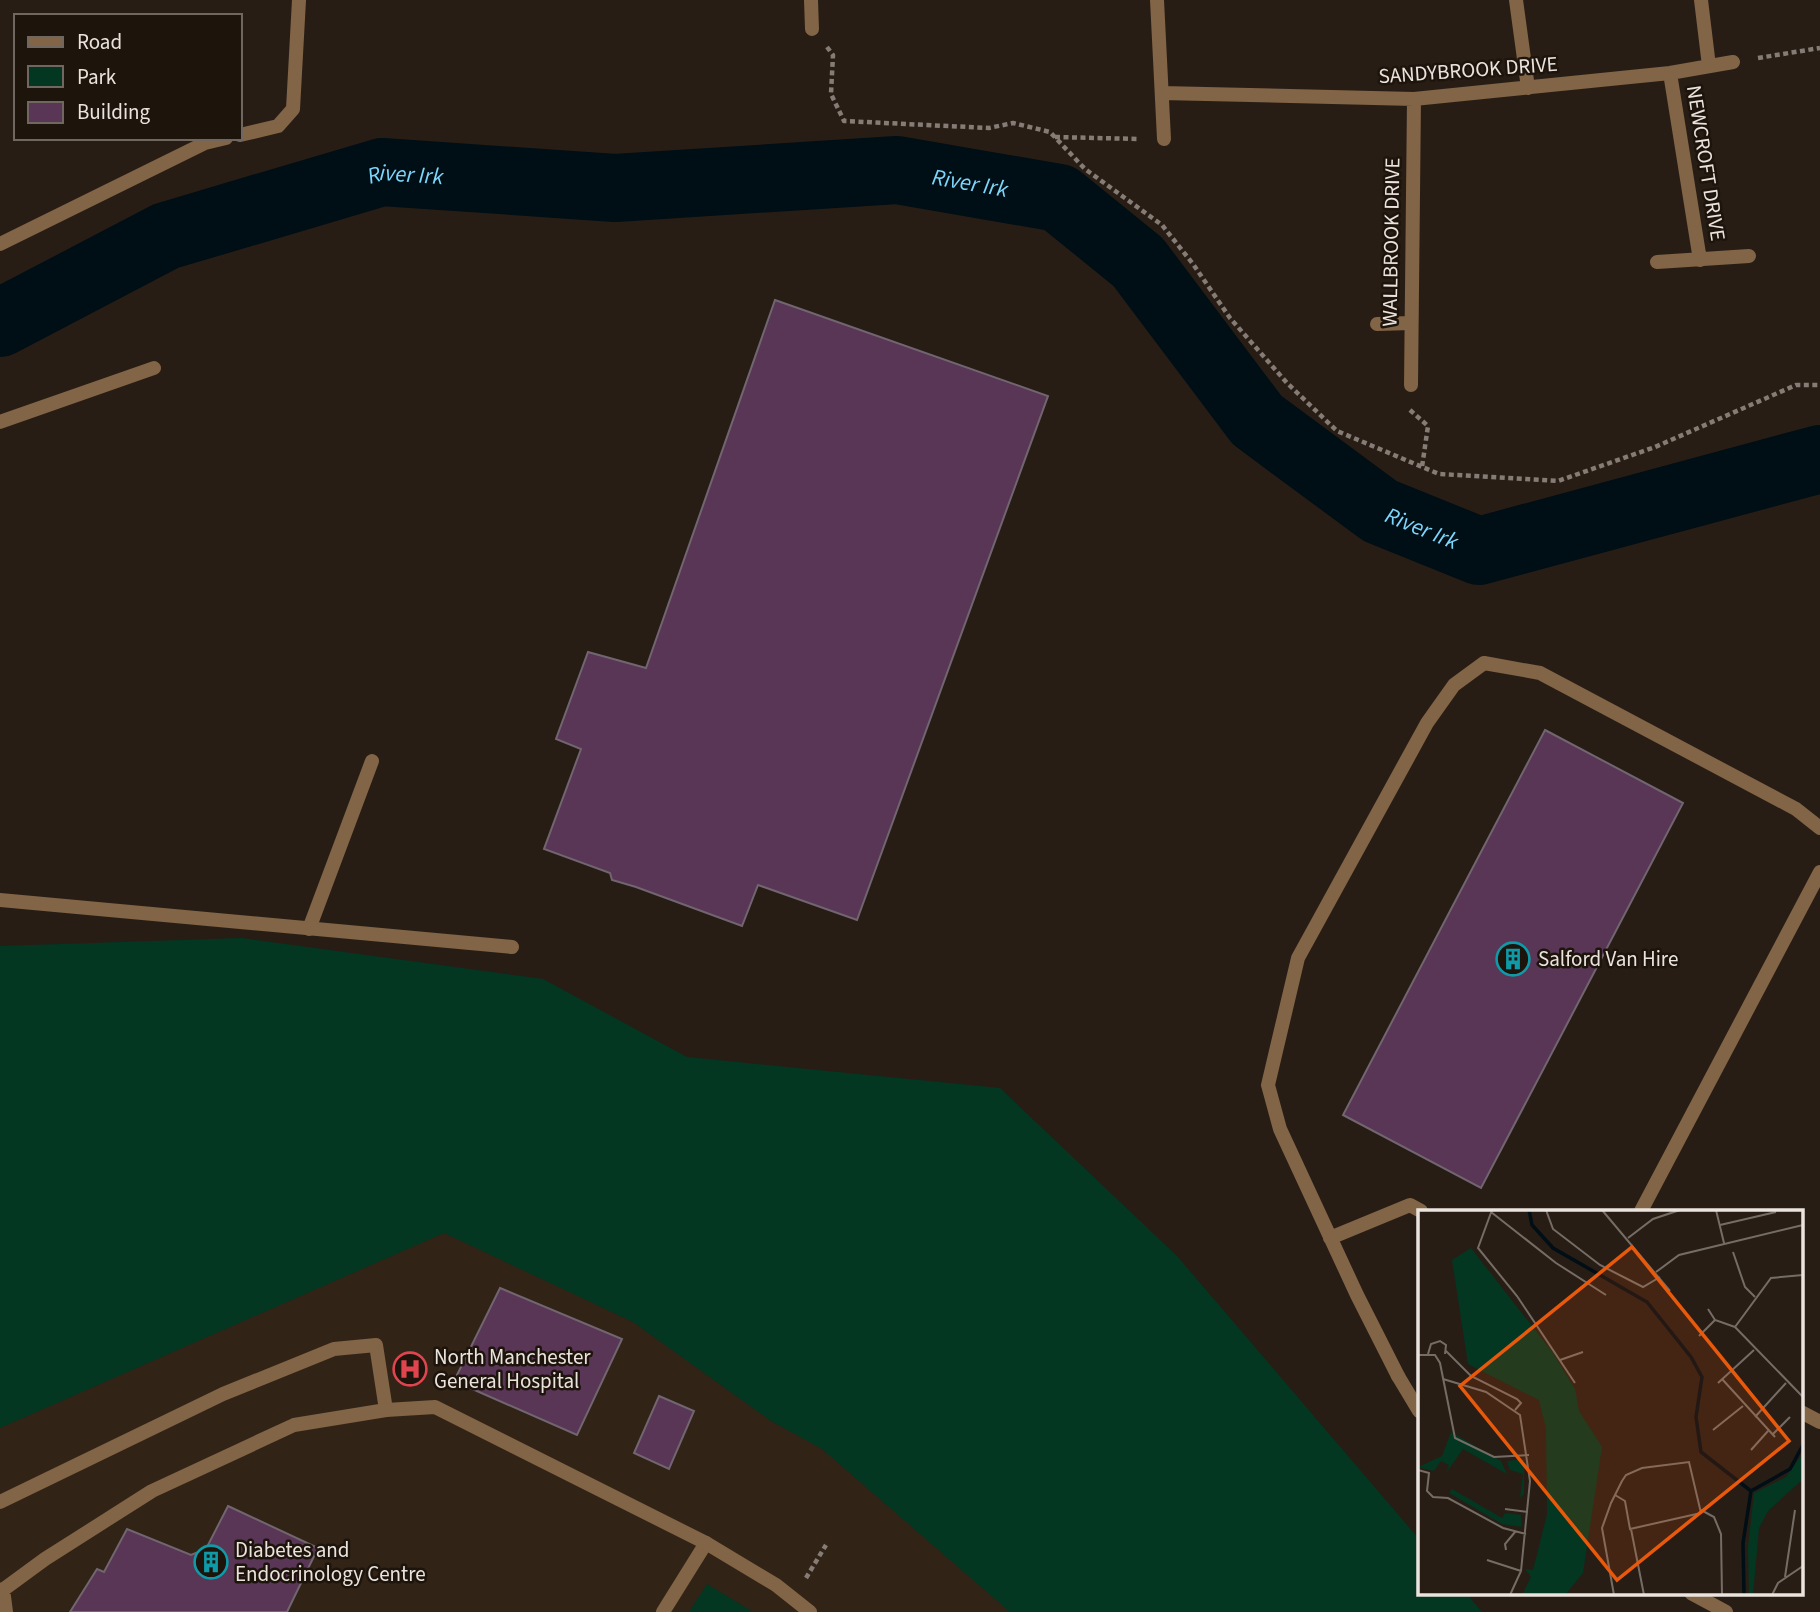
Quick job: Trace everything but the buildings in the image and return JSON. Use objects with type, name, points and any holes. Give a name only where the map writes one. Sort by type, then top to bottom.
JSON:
[{"type":"street","points":[[242,135],[278,126],[293,109],[299,0]]},
{"type":"street","points":[[811,0],[813,29]]},
{"type":"street","points":[[1157,0],[1164,139]]},
{"type":"street","points":[[1516,0],[1528,88]]},
{"type":"street","points":[[1702,0],[1709,66]]},
{"type":"street","name":"SANDYBROOK DRIVE","points":[[1162,93],[1414,99],[1671,73],[1733,62]]},
{"type":"street","name":"NEWCROFT DRIVE","points":[[1671,73],[1700,260]]},
{"type":"street","name":"WALLBROOK DRIVE","points":[[1411,385],[1414,99]]},
{"type":"street","points":[[0,244],[205,143],[218,140]]},
{"type":"street","points":[[1657,262],[1749,256]]},
{"type":"street","points":[[1377,324],[1411,323]]},
{"type":"street","points":[[0,422],[154,368]]},
{"type":"street","points":[[1418,1408],[1398,1376],[1330,1238],[1280,1129],[1268,1085],[1298,958],[1427,723],[1454,685],[1484,663],[1540,673],[1796,809],[1814,816],[1820,828]]},
{"type":"street","points":[[309,929],[372,761]]},
{"type":"street","points":[[1642,1210],[1820,872]]},
{"type":"street","points":[[0,900],[512,947]]},
{"type":"street","points":[[1330,1238],[1410,1205],[1419,1210]]},
{"type":"street","points":[[0,1502],[223,1394],[334,1349],[376,1345],[386,1410]]},
{"type":"street","points":[[6,1612],[2,1591],[45,1559],[163,1485],[294,1425],[386,1410],[435,1406],[706,1543],[776,1585],[810,1612]]},
{"type":"street","points":[[1802,1413],[1820,1422]]},
{"type":"street","points":[[663,1612],[706,1543]]},
{"type":"street","points":[[1693,1594],[1726,1612]]},
{"type":"path","points":[[1733,62],[1820,48]]},
{"type":"path","points":[[832,79],[831,94],[844,121],[989,128],[1013,123],[1050,132],[1085,169],[1162,225],[1194,264],[1230,318],[1287,383],[1337,430],[1439,474],[1558,481],[1655,447],[1796,385],[1820,385]]},
{"type":"path","points":[[1055,137],[1164,139]]},
{"type":"path","points":[[1422,467],[1428,426]]},
{"type":"path","points":[[805,1578],[826,1545]]},
{"type":"shaded area","name":"North Manchester General Hospital","points":[[427,1160],[1111,1612],[0,1612],[0,1349]]},
{"type":"green space","points":[[242,938],[543,979],[687,1057],[1000,1088],[1177,1256],[1418,1538],[1418,1594],[1467,1594],[1482,1612],[1010,1612],[822,1449],[771,1421],[633,1322],[444,1233],[0,1428],[0,946]]},
{"type":"green space","points":[[707,1584],[753,1612],[689,1612]]},
{"type":"waterway","name":"River Irk","points":[[0,323],[166,236],[382,172],[615,188],[897,170],[1059,198],[1138,262],[1257,420],[1380,511],[1479,551],[1820,459]]},
{"type":"place","name":"Salford Van Hire","points":[[1513,959]]},
{"type":"place","name":"North Manchester General Hospital","points":[[410,1369]]},
{"type":"place","name":"Diabetes and Endocrinology Centre","points":[[211,1562]]}]
